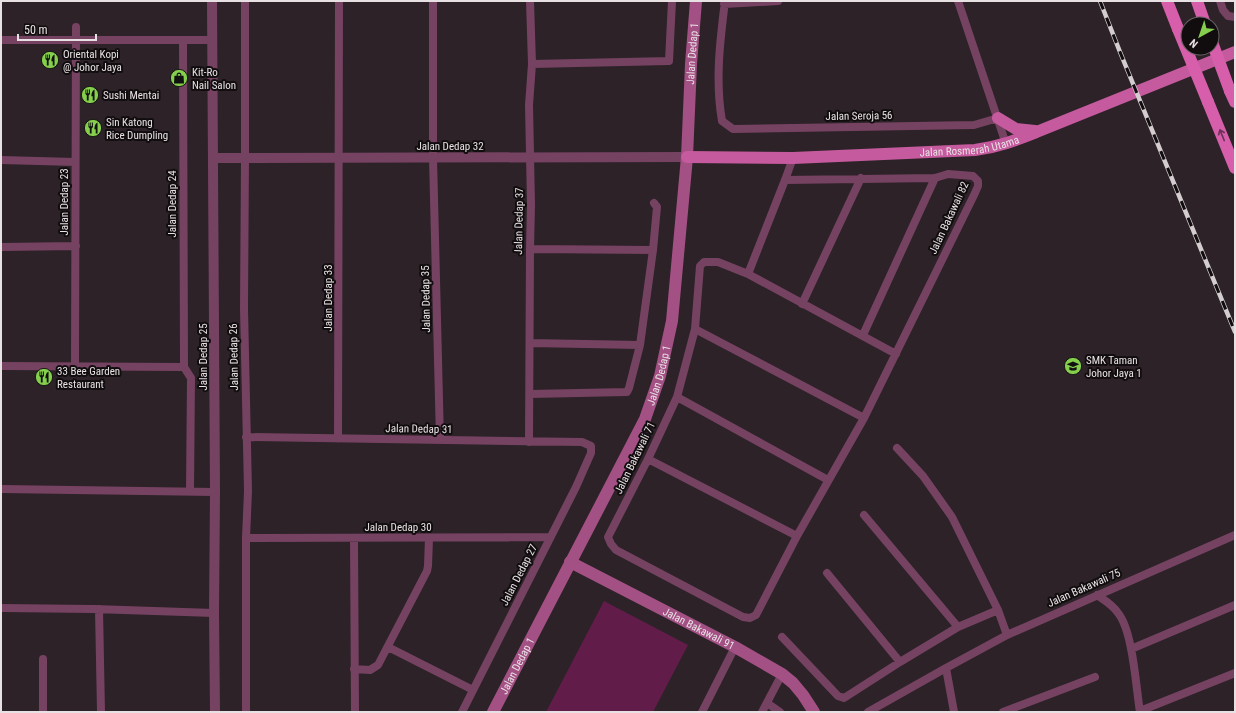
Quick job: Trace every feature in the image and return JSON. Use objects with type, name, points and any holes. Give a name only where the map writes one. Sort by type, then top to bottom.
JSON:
[{"type":"highway","points":[[1167,1],[1235,168]]},
{"type":"highway","points":[[1197,1],[1203,16]]},
{"type":"highway","points":[[1217,56],[1233,96]]},
{"type":"main road","name":"Jalan Dedap 1","points":[[493,712],[645,419],[660,376],[672,321],[687,157],[691,64],[696,1]]},
{"type":"main road","name":"Jalan Rosmerah Utama","points":[[687,157],[793,158],[975,150],[994,147],[1039,131],[1235,52]]},
{"type":"main road","points":[[998,118],[1016,129],[1039,131]]},
{"type":"main road","name":"Jalan Bakawali 91","points":[[570,562],[735,647],[782,674],[793,683],[814,712]]},
{"type":"street","name":"Jalan Dedap 25","points":[[212,1],[214,158],[215,712]]},
{"type":"street","name":"Jalan Dedap 26","points":[[245,1],[244,308],[248,491],[246,538],[246,712]]},
{"type":"street","name":"Jalan Dedap 33","points":[[338,439],[340,158],[339,1]]},
{"type":"street","name":"Jalan Dedap 35","points":[[433,1],[433,158],[440,440]]},
{"type":"street","name":"Jalan Dedap 37","points":[[530,1],[532,64],[530,105],[530,442]]},
{"type":"street","points":[[532,64],[669,61],[672,1]]},
{"type":"street","points":[[724,2],[778,1]]},
{"type":"street","points":[[958,1],[1006,144]]},
{"type":"street","points":[[1220,1],[1223,10],[1228,16],[1234,18]]},
{"type":"street","name":"Jalan Seroja 56","points":[[724,2],[718,64],[720,107],[722,121],[733,129],[974,125],[998,118]]},
{"type":"street","name":"Jalan Dedap 23","points":[[75,365],[76,27]]},
{"type":"street","points":[[1,40],[212,40]]},
{"type":"street","name":"Jalan Dedap 24","points":[[183,40],[184,367]]},
{"type":"street","name":"Jalan Dedap 32","points":[[214,158],[687,157]]},
{"type":"street","points":[[648,459],[797,536],[864,418],[896,354],[748,274],[786,180],[793,158]]},
{"type":"street","points":[[1,160],[75,162]]},
{"type":"street","name":"Jalan Bakawali 82","points":[[786,180],[935,178],[948,174],[973,176],[978,181],[978,186],[896,354]]},
{"type":"street","points":[[802,304],[861,178]]},
{"type":"street","points":[[862,335],[935,178]]},
{"type":"street","points":[[530,394],[626,392],[629,388],[640,345],[653,250],[657,207],[654,202]]},
{"type":"street","points":[[1,247],[76,246]]},
{"type":"street","points":[[530,249],[653,250]]},
{"type":"street","name":"Jalan Bakawali 71","points":[[748,274],[718,262],[704,262],[700,266],[695,329],[677,397],[648,459],[608,537],[616,550],[743,617],[750,618],[756,615],[797,536]]},
{"type":"street","points":[[695,329],[864,418]]},
{"type":"street","points":[[530,343],[640,345]]},
{"type":"street","points":[[1,366],[75,365],[184,367],[191,378],[190,491]]},
{"type":"street","points":[[677,397],[828,480]]},
{"type":"street","name":"Jalan Dedap 31","points":[[246,437],[582,442],[591,446]]},
{"type":"street","name":"Jalan Dedap 27","points":[[462,712],[591,453],[591,446]]},
{"type":"street","points":[[897,448],[923,476],[952,517],[998,610],[1007,635]]},
{"type":"street","points":[[1,489],[215,492]]},
{"type":"street","points":[[864,515],[958,627]]},
{"type":"street","name":"Jalan Bakawali 75","points":[[868,712],[1007,635],[1235,535]]},
{"type":"street","name":"Jalan Dedap 30","points":[[246,538],[550,537]]},
{"type":"street","points":[[354,538],[355,712]]},
{"type":"street","points":[[354,669],[373,669],[378,665],[427,571],[429,538]]},
{"type":"street","points":[[827,573],[900,662]]},
{"type":"street","points":[[1097,595],[1112,606],[1122,618],[1131,649],[1140,712],[1235,673]]},
{"type":"street","points":[[1131,649],[1235,605]]},
{"type":"street","points":[[1,608],[99,609],[214,613]]},
{"type":"street","points":[[99,609],[101,712]]},
{"type":"street","points":[[782,636],[841,698],[848,697],[900,662],[958,627],[998,610]]},
{"type":"street","points":[[388,647],[473,690]]},
{"type":"street","points":[[702,712],[735,647]]},
{"type":"street","points":[[43,659],[43,712]]},
{"type":"street","points":[[946,668],[954,712]]},
{"type":"street","points":[[762,712],[782,674]]},
{"type":"street","points":[[1003,712],[1095,677]]},
{"type":"street","points":[[767,703],[780,712]]},
{"type":"shaded area","points":[[604,601],[688,645],[653,712],[546,712]]},
{"type":"railway","points":[[1100,1],[1235,332]]},
{"type":"place","name":"Oriental Kopi @ Johor Jaya","points":[[50,60]]},
{"type":"place","name":"Kit-Ro Nail Salon","points":[[179,78]]},
{"type":"place","name":"Sushi Mentai","points":[[90,95]]},
{"type":"place","name":"Sin Katong Rice Dumpling","points":[[93,128]]},
{"type":"place","name":"SMK Taman Johor Jaya 1","points":[[1073,366]]},
{"type":"place","name":"33 Bee Garden Restaurant","points":[[44,377]]}]
